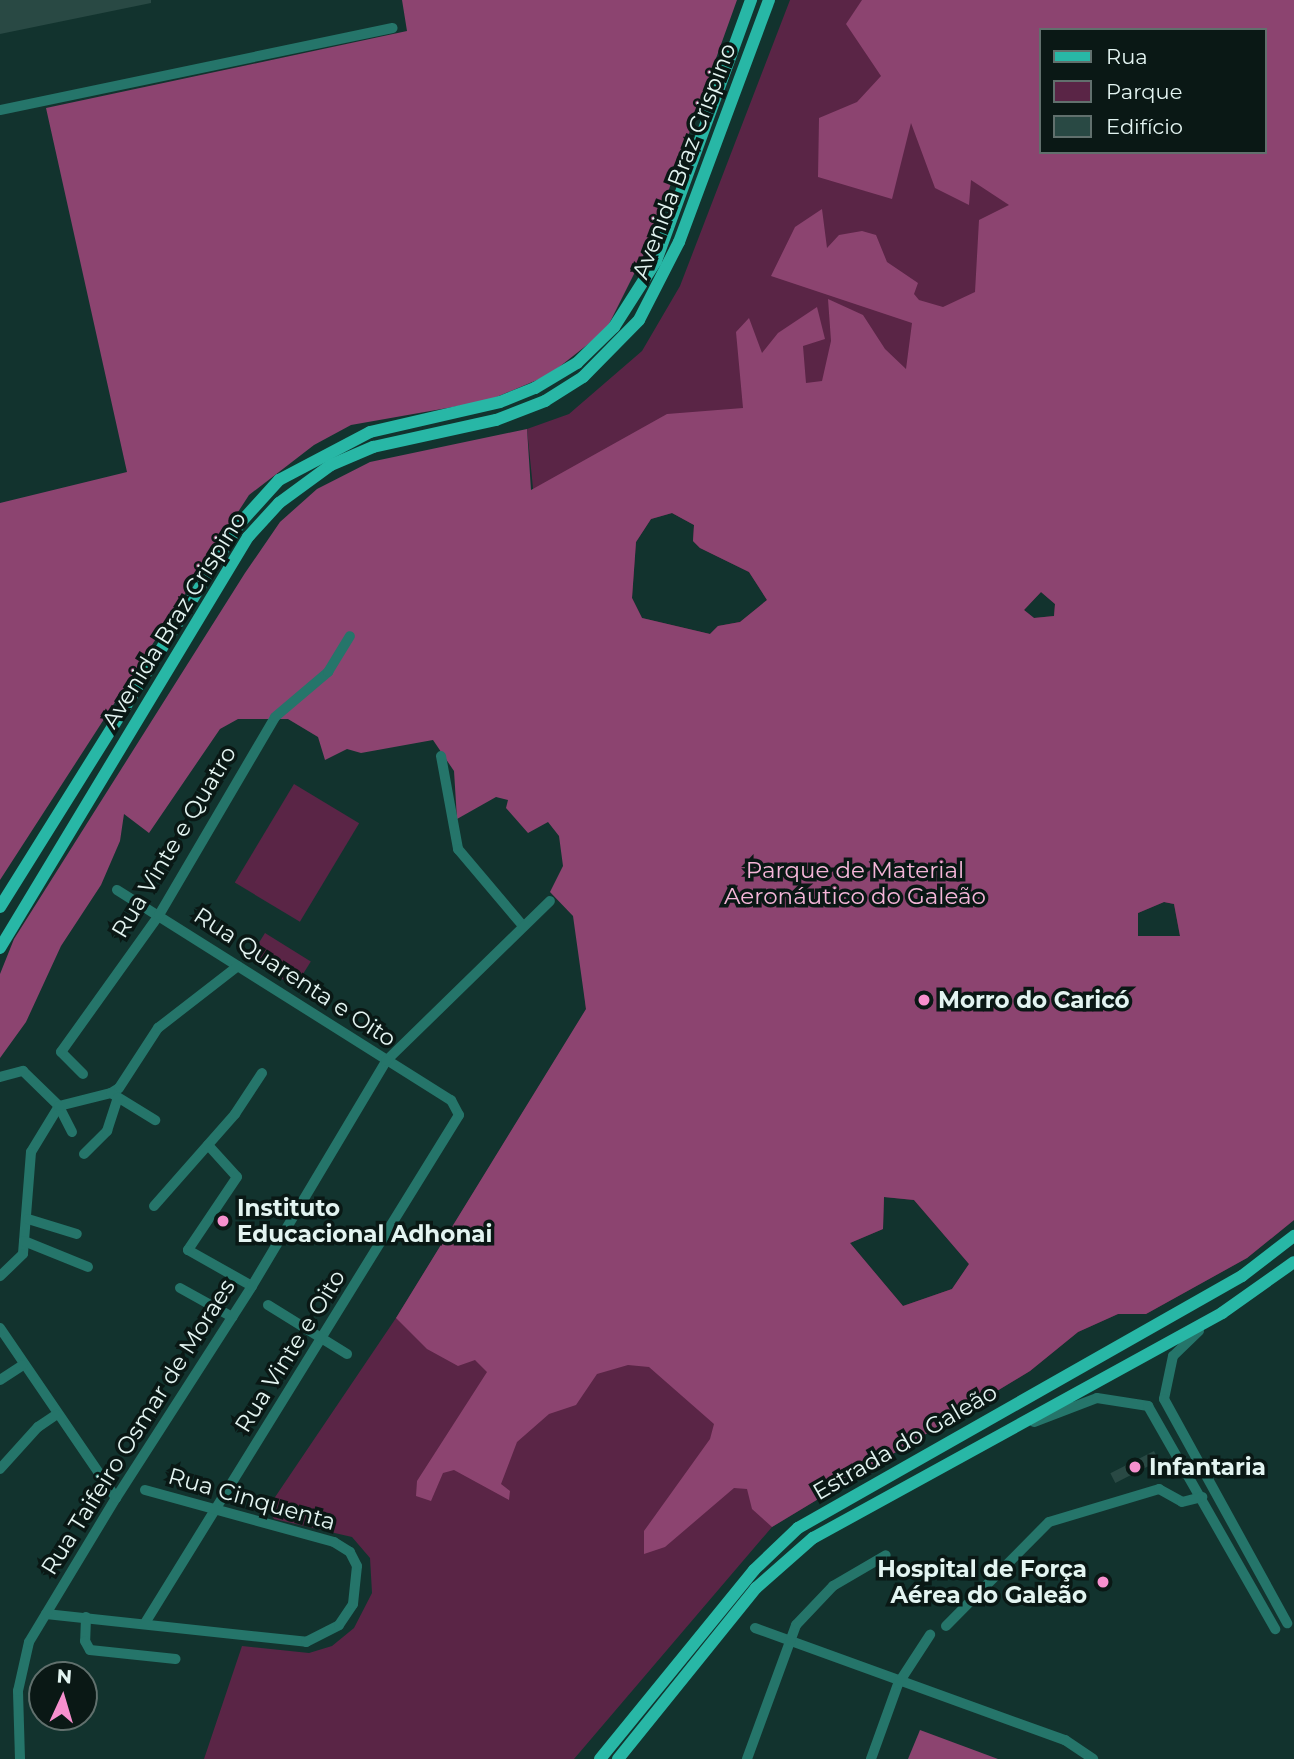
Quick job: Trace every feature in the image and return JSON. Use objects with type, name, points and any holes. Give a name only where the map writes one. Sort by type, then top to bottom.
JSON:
[{"type":"main road","name":"Avenida Braz Crispino","points":[[0,908],[234,532],[279,480],[370,432],[500,402],[534,388],[578,363],[614,327],[656,261],[751,0]]},
{"type":"main road","name":"Avenida Braz Crispino","points":[[0,948],[248,537],[279,503],[331,465],[373,447],[496,420],[545,401],[598,365],[639,320],[679,242],[769,0]]},
{"type":"main road","name":"Estrada do Galeão","points":[[600,1759],[754,1570],[799,1528],[1242,1276],[1294,1236]]},
{"type":"main road","name":"Estrada do Galeão","points":[[618,1759],[775,1569],[838,1522],[975,1451],[1222,1313],[1294,1262]]},
{"type":"street","points":[[0,110],[393,28]]},
{"type":"street","name":"Rua Vinte e Quatro","points":[[83,1074],[61,1052],[159,915],[275,717],[328,672],[349,636]]},
{"type":"street","points":[[441,756],[458,849],[523,926]]},
{"type":"street","name":"Rua Quarenta e Oito","points":[[117,890],[451,1100]]},
{"type":"street","name":"Rua Taifeiro Osmar de Moraes","points":[[20,1759],[17,1716],[24,1656],[46,1614],[127,1480],[253,1286],[386,1061],[550,901]]},
{"type":"street","points":[[84,1154],[107,1130],[114,1095],[159,1028],[238,966]]},
{"type":"street","points":[[0,1077],[23,1071],[59,1105],[72,1132]]},
{"type":"street","points":[[154,1206],[208,1145],[262,1073]]},
{"type":"street","points":[[0,1276],[13,1269],[24,1241],[28,1219],[31,1152],[59,1105],[114,1095],[155,1120]]},
{"type":"street","name":"Rua Vinte e Oito","points":[[145,1623],[455,1128],[459,1115],[451,1100]]},
{"type":"street","points":[[208,1145],[237,1177],[188,1250],[253,1286]]},
{"type":"street","points":[[28,1219],[77,1234]]},
{"type":"street","points":[[24,1241],[88,1267]]},
{"type":"street","points":[[180,1288],[232,1317]]},
{"type":"street","points":[[268,1305],[347,1354]]},
{"type":"street","points":[[1222,1313],[1182,1344],[1167,1371],[1164,1399],[1287,1623]]},
{"type":"street","points":[[0,1328],[56,1415],[116,1498]]},
{"type":"street","points":[[0,1380],[23,1366]]},
{"type":"street","points":[[975,1451],[1097,1398],[1134,1399],[1149,1406],[1275,1629]]},
{"type":"street","points":[[0,1469],[37,1427],[56,1415]]},
{"type":"street","points":[[100,1474],[127,1480]]},
{"type":"street","points":[[946,1626],[1049,1522],[1159,1489],[1182,1502],[1202,1497]]},
{"type":"street","name":"Rua Cinquenta","points":[[145,1490],[325,1538],[350,1552],[359,1585],[339,1625],[306,1642],[145,1623]]},
{"type":"street","points":[[747,1759],[791,1644],[810,1605],[886,1555]]},
{"type":"street","points":[[46,1614],[145,1623]]},
{"type":"street","points":[[86,1617],[85,1641],[90,1650],[177,1659]]},
{"type":"street","points":[[755,1628],[898,1684],[1046,1733],[1093,1759]]},
{"type":"street","points":[[871,1759],[898,1684],[930,1635]]},
{"type":"green space","points":[[402,0],[737,0],[650,242],[606,330],[549,375],[487,401],[351,425],[314,445],[249,495],[0,880],[0,503],[127,472],[46,108],[407,31]]},
{"type":"green space","name":"Parque de Material Aeronáutico do Galeão","points":[[790,0],[1294,0],[1294,1220],[1247,1258],[1146,1314],[1118,1314],[1078,1332],[1030,1371],[772,1527],[574,1759],[204,1759],[242,1646],[309,1653],[332,1646],[354,1628],[372,1593],[370,1558],[352,1537],[274,1519],[267,1509],[396,1318],[586,1010],[527,429],[569,414],[642,351],[680,286]],"holes":[[[672,513],[694,525],[693,541],[700,548],[749,572],[767,600],[740,622],[718,626],[710,634],[642,618],[632,598],[636,542],[651,519]],[[1041,592],[1055,604],[1054,616],[1034,618],[1024,610]],[[1164,902],[1174,904],[1180,936],[1138,936],[1138,913]],[[884,1197],[914,1200],[969,1264],[952,1289],[903,1306],[850,1243],[883,1229]]]},
{"type":"green space","name":"Parque de Material Aeronáutico do Galeão","points":[[862,0],[1294,0],[1294,1220],[1247,1258],[1146,1314],[1118,1314],[1078,1332],[1030,1371],[772,1527],[752,1509],[747,1489],[734,1488],[665,1547],[644,1554],[644,1531],[710,1439],[714,1424],[649,1367],[628,1365],[597,1374],[576,1405],[549,1414],[517,1442],[501,1484],[510,1491],[509,1500],[454,1470],[443,1473],[431,1501],[416,1496],[417,1481],[487,1372],[475,1360],[458,1366],[427,1349],[396,1318],[586,1009],[573,916],[550,892],[563,866],[559,836],[548,822],[528,833],[506,808],[508,800],[496,797],[457,819],[454,771],[433,740],[361,753],[347,749],[325,760],[318,737],[288,719],[238,719],[220,729],[149,833],[124,814],[120,841],[101,885],[61,946],[26,1022],[0,1058],[0,974],[14,939],[245,573],[280,522],[317,489],[370,462],[527,429],[531,490],[667,414],[743,408],[736,332],[749,318],[762,353],[778,333],[817,307],[825,339],[803,346],[806,383],[822,381],[831,341],[828,299],[863,315],[885,349],[906,369],[912,323],[771,276],[795,227],[822,209],[827,248],[839,235],[862,231],[876,235],[887,262],[918,283],[914,294],[919,300],[943,307],[975,292],[979,220],[1009,205],[971,180],[969,205],[935,188],[911,123],[892,199],[818,177],[819,118],[857,102],[881,76],[846,24]],"holes":[[[672,513],[694,525],[693,541],[700,548],[749,572],[767,600],[740,622],[718,626],[710,634],[642,618],[632,598],[636,542],[651,519]],[[1041,592],[1055,604],[1054,616],[1034,618],[1024,610]],[[1164,902],[1174,904],[1180,936],[1138,936],[1138,913]],[[884,1197],[914,1200],[969,1264],[952,1289],[903,1306],[850,1243],[883,1229]]]},
{"type":"green space","points":[[294,784],[359,823],[300,922],[235,883]]},
{"type":"green space","points":[[265,933],[311,962],[295,987],[249,958]]},
{"type":"green space","points":[[920,1730],[998,1759],[908,1759]]},
{"type":"building","points":[[0,0],[151,0],[151,3],[0,34]]},
{"type":"building","name":"Infantaria","points":[[1154,1451],[1159,1461],[1115,1483],[1110,1473]]},
{"type":"place","name":"Morro do Caricó","points":[[924,1000]]},
{"type":"place","name":"Instituto Educacional Adhonai","points":[[223,1221]]},
{"type":"place","name":"Infantaria","points":[[1135,1467]]},
{"type":"place","name":"Hospital de Força Aérea do Galeão","points":[[1103,1582]]}]
